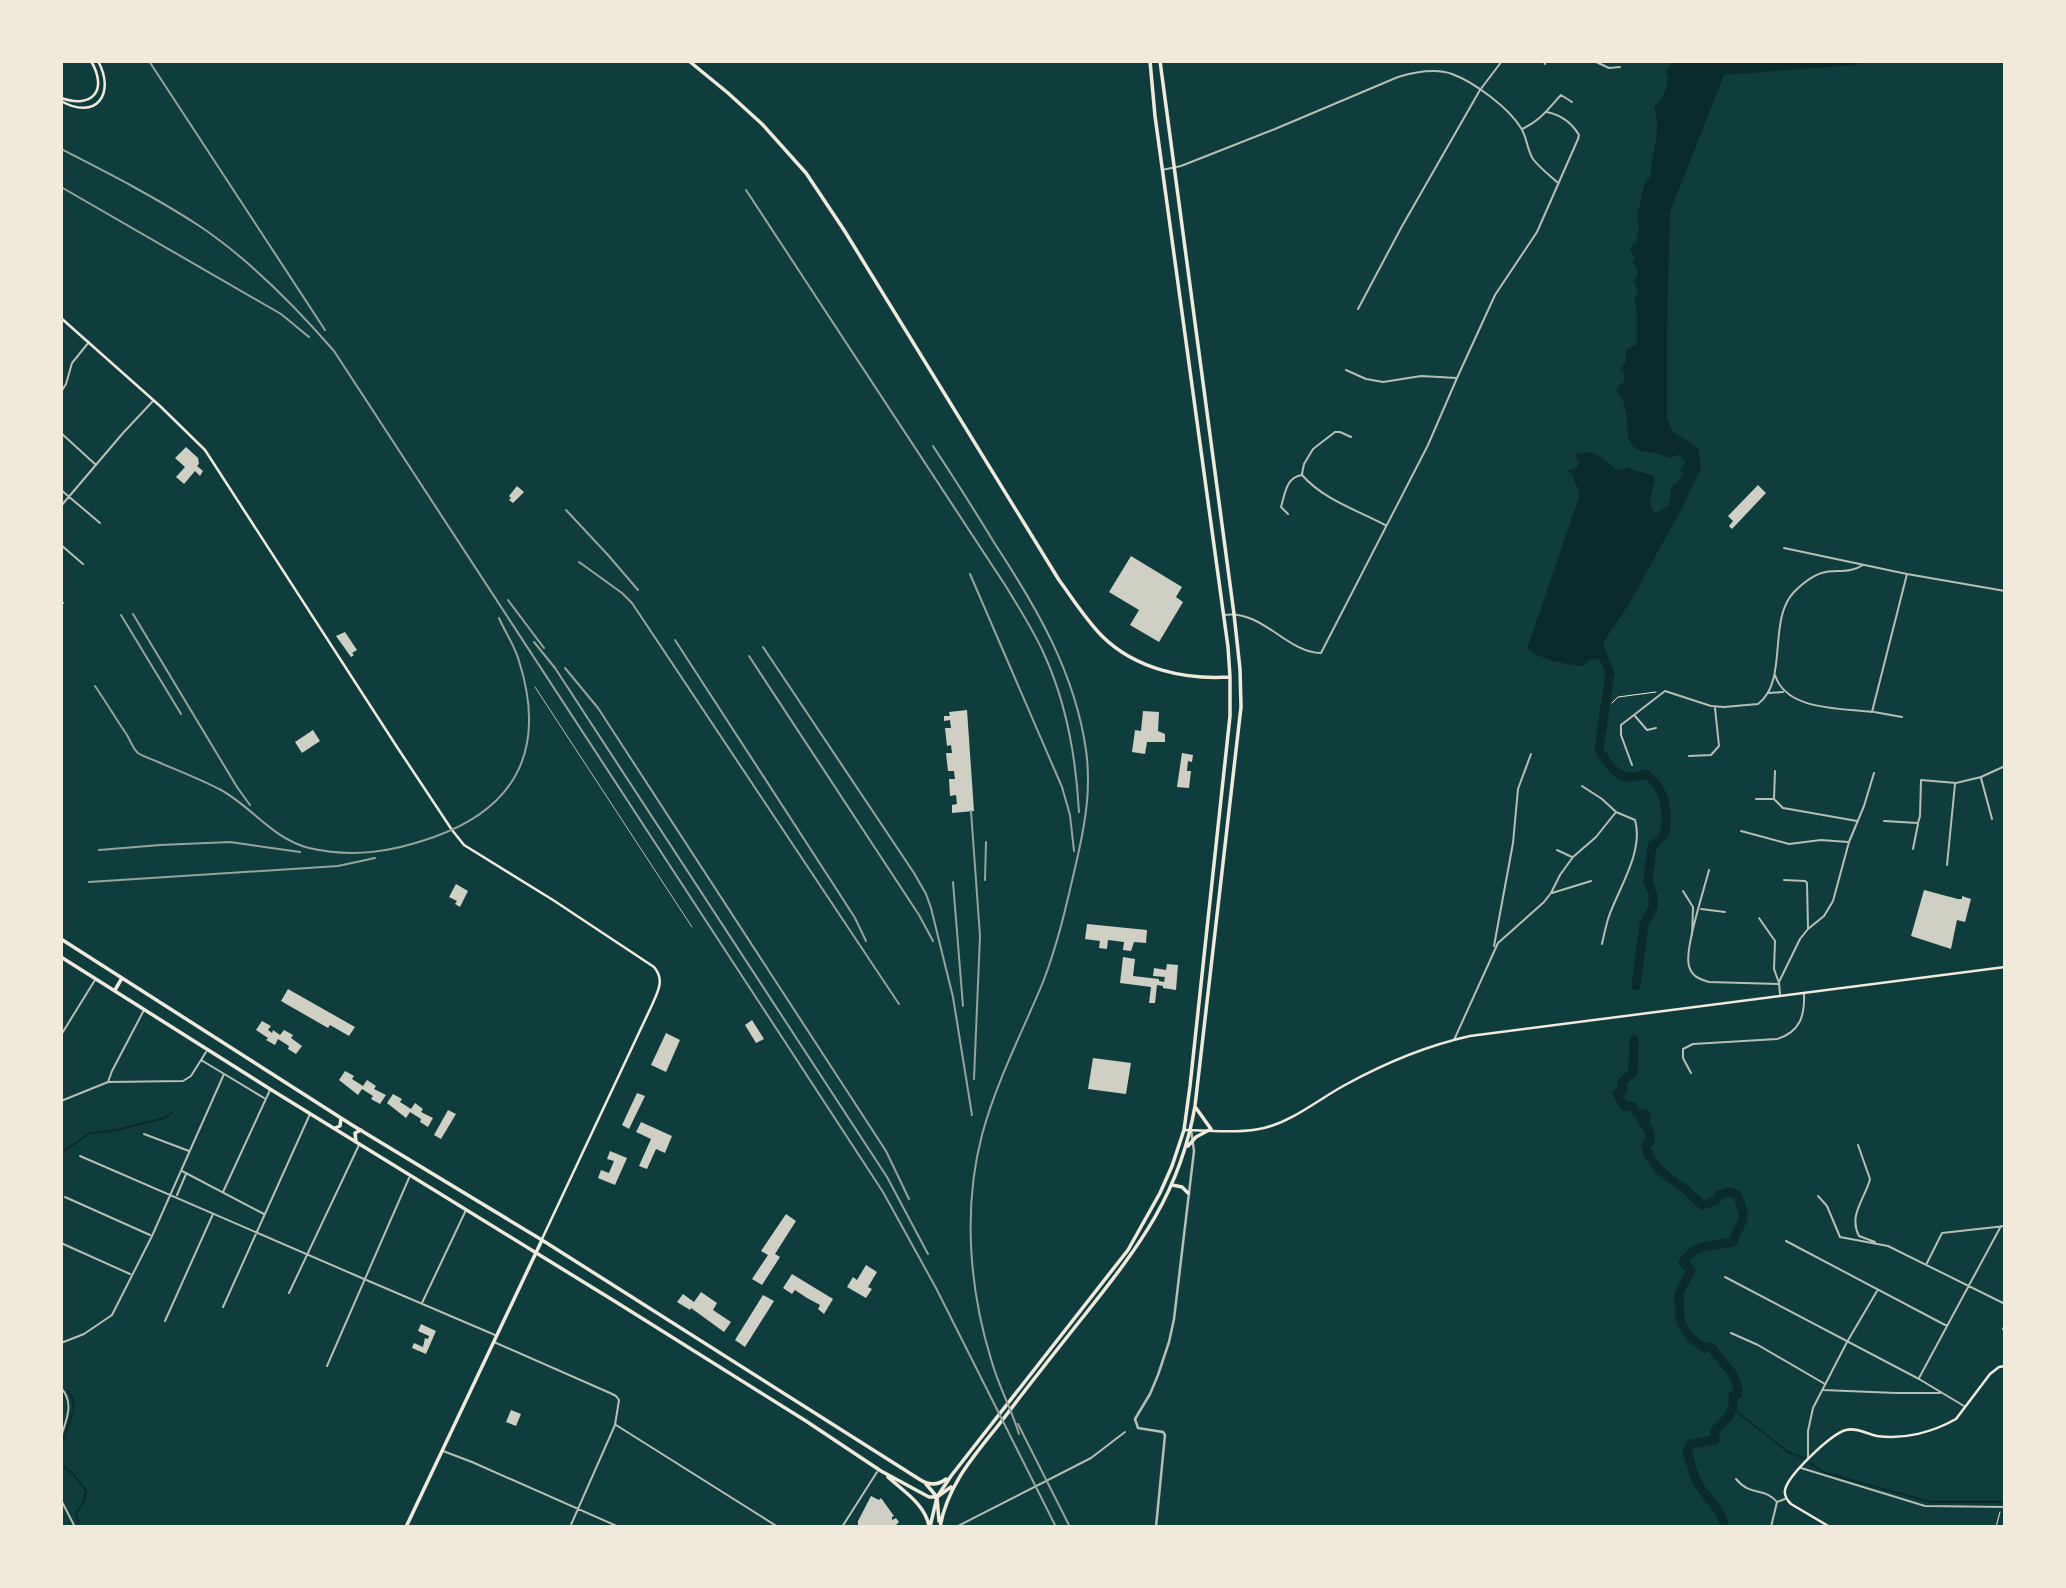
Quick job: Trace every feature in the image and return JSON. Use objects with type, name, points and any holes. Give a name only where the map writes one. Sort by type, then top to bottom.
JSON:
[{"type":"main road","points":[[61,100],[83,102],[96,93],[100,82],[92,61]]},
{"type":"main road","points":[[61,100],[71,107],[83,109],[102,99],[106,79],[98,61]]},
{"type":"main road","points":[[689,61],[762,124],[806,173],[838,220],[1059,580],[1101,635],[1115,648],[1157,669],[1206,678],[1241,676]]},
{"type":"main road","points":[[929,1527],[937,1497],[951,1476],[1128,1250],[1165,1185],[1184,1130],[1230,716],[1230,677],[1154,116],[1150,61]]},
{"type":"main road","points":[[939,1527],[945,1503],[957,1479],[1148,1231],[1172,1185],[1186,1148],[1195,1106],[1241,708],[1241,676],[1160,61]]},
{"type":"main road","points":[[61,318],[154,400],[208,453],[397,747],[464,845],[553,900],[654,967],[659,973],[660,985],[652,1005],[406,1527]]},
{"type":"main road","points":[[61,939],[360,1130],[542,1240],[930,1486],[937,1497],[939,1527]]},
{"type":"main road","points":[[61,957],[806,1421],[880,1470],[929,1497],[937,1497],[953,1485]]},
{"type":"main road","points":[[1184,1130],[1236,1131],[1266,1128],[1297,1114],[1381,1066],[1479,1034],[2005,967]]},
{"type":"main road","points":[[115,990],[122,978]]},
{"type":"main road","points":[[1195,1106],[1211,1129]]},
{"type":"main road","points":[[335,1128],[340,1126],[341,1118]]},
{"type":"main road","points":[[1186,1148],[1193,1140],[1211,1129]]},
{"type":"main road","points":[[358,1143],[355,1133],[360,1130]]},
{"type":"main road","points":[[1172,1185],[1182,1187],[1188,1193]]},
{"type":"main road","points":[[1830,1527],[1786,1499],[1785,1489],[1800,1467],[1842,1431],[1850,1429],[1890,1437],[1919,1434],[1956,1419],[1994,1370],[2005,1366]]},
{"type":"main road","points":[[880,1470],[920,1507],[929,1527]]},
{"type":"main road","points":[[924,1482],[937,1484],[951,1476]]},
{"type":"main road","points":[[920,1493],[926,1494],[929,1491],[924,1482]]},
{"type":"street","points":[[1359,309],[1401,228],[1480,90],[1502,61]]},
{"type":"street","points":[[1594,61],[1609,68],[1620,67]]},
{"type":"street","points":[[1162,170],[1173,169],[1415,72],[1433,71],[1451,74],[1480,90],[1514,119],[1533,159],[1558,182]]},
{"type":"street","points":[[1521,129],[1547,112],[1561,95],[1572,102]]},
{"type":"street","points":[[1223,615],[1245,615],[1307,651],[1321,653],[1428,445],[1495,295],[1537,232],[1578,139],[1578,131],[1563,118],[1547,112]]},
{"type":"street","points":[[61,392],[72,363],[89,342]]},
{"type":"street","points":[[1346,370],[1366,379],[1383,382],[1421,376],[1457,377]]},
{"type":"street","points":[[61,506],[154,400]]},
{"type":"street","points":[[1302,475],[1304,464],[1313,449],[1335,432],[1351,437]]},
{"type":"street","points":[[61,433],[96,465]]},
{"type":"street","points":[[1302,475],[1317,491],[1327,497],[1387,525]]},
{"type":"street","points":[[1289,514],[1281,507],[1288,483],[1296,476],[1302,475]]},
{"type":"street","points":[[61,490],[100,523]]},
{"type":"street","points":[[61,545],[83,564]]},
{"type":"street","points":[[1784,548],[2005,592]]},
{"type":"street","points":[[1632,765],[1620,730],[1621,725],[1665,691],[1715,706],[1758,704],[1768,693],[1774,672],[1781,619],[1791,594],[1823,572],[1850,570],[1863,565]]},
{"type":"street","points":[[1872,712],[1907,574]]},
{"type":"street","points":[[1774,672],[1784,692],[1805,703],[1902,717]]},
{"type":"street","points":[[1768,693],[1784,692]]},
{"type":"street","points":[[1689,756],[1710,755],[1719,746],[1715,706]]},
{"type":"street","points":[[1634,715],[1647,730],[1656,728]]},
{"type":"street","points":[[1494,951],[1513,844],[1518,789],[1531,754]]},
{"type":"street","points":[[1913,849],[1920,817],[1921,780],[1956,783],[1981,777],[2005,766]]},
{"type":"street","points":[[1774,799],[1775,771]]},
{"type":"street","points":[[1779,984],[1800,939],[1824,916],[1833,901],[1849,842],[1874,772]]},
{"type":"street","points":[[1981,777],[1992,819]]},
{"type":"street","points":[[1947,865],[1956,783]]},
{"type":"street","points":[[1582,786],[1616,811],[1635,820],[1637,835],[1631,861],[1609,916],[1602,944]]},
{"type":"street","points":[[1756,799],[1774,799],[1783,808],[1857,821]]},
{"type":"street","points":[[1454,1040],[1498,943],[1551,893],[1573,857],[1596,837],[1616,811]]},
{"type":"street","points":[[1884,821],[1918,823]]},
{"type":"street","points":[[1741,831],[1789,844],[1821,840],[1849,842]]},
{"type":"street","points":[[1558,850],[1573,857]]},
{"type":"street","points":[[1709,870],[1692,936],[1688,965],[1692,974],[1699,979],[1727,983],[1779,984]]},
{"type":"street","points":[[1784,880],[1807,883],[1808,929]]},
{"type":"street","points":[[1551,893],[1591,881]]},
{"type":"street","points":[[1683,891],[1693,907],[1692,936]]},
{"type":"street","points":[[1700,909],[1726,912]]},
{"type":"street","points":[[1759,918],[1775,941],[1774,969],[1780,995]]},
{"type":"street","points":[[61,1035],[95,979]]},
{"type":"street","points":[[1691,1073],[1683,1058],[1683,1049],[1693,1044],[1777,1039],[1790,1035],[1800,1021],[1804,992]]},
{"type":"street","points":[[108,1082],[145,1010]]},
{"type":"street","points":[[61,1101],[108,1082],[183,1081],[191,1076],[207,1050]]},
{"type":"street","points":[[201,1060],[265,1099]]},
{"type":"street","points":[[61,1343],[84,1334],[112,1315],[152,1236],[224,1074]]},
{"type":"street","points":[[223,1192],[270,1089]]},
{"type":"street","points":[[223,1307],[310,1114]]},
{"type":"street","points":[[1156,1527],[1165,1435],[1163,1432],[1141,1430],[1135,1425],[1135,1419],[1154,1385],[1174,1319],[1194,1151],[1191,1130]]},
{"type":"street","points":[[144,1134],[189,1152]]},
{"type":"street","points":[[289,1293],[358,1143]]},
{"type":"street","points":[[1858,1145],[1870,1179],[1854,1225],[1859,1236],[1927,1264],[2005,1304]]},
{"type":"street","points":[[80,1156],[495,1335]]},
{"type":"street","points":[[181,1171],[265,1214]]},
{"type":"street","points":[[176,1196],[187,1173]]},
{"type":"street","points":[[327,1366],[410,1175]]},
{"type":"street","points":[[1165,1185],[1172,1185]]},
{"type":"street","points":[[1818,1196],[1827,1206],[1840,1237],[1879,1244]]},
{"type":"street","points":[[65,1197],[152,1236]]},
{"type":"street","points":[[422,1304],[466,1210]]},
{"type":"street","points":[[165,1321],[213,1214]]},
{"type":"street","points":[[1927,1264],[1942,1233],[2003,1226]]},
{"type":"street","points":[[1919,1379],[2003,1226]]},
{"type":"street","points":[[1786,1241],[1947,1326]]},
{"type":"street","points":[[61,1243],[132,1275]]},
{"type":"street","points":[[1725,1277],[1965,1406]]},
{"type":"street","points":[[1808,1460],[1809,1420],[1822,1389],[1877,1291]]},
{"type":"street","points":[[2003,1329],[2005,1325]]},
{"type":"street","points":[[1731,1334],[1758,1345],[1825,1384]]},
{"type":"street","points":[[492,1342],[616,1396],[620,1405],[615,1425],[570,1527]]},
{"type":"street","points":[[61,1388],[69,1404],[61,1437]]},
{"type":"street","points":[[1822,1389],[1941,1393]]},
{"type":"street","points":[[615,1425],[777,1526]]},
{"type":"street","points":[[956,1527],[1098,1454],[1125,1432]]},
{"type":"street","points":[[442,1451],[619,1527]]},
{"type":"street","points":[[1800,1467],[1925,1506],[2003,1507]]},
{"type":"street","points":[[842,1527],[880,1470]]},
{"type":"street","points":[[1736,1479],[1747,1490],[1771,1494],[1777,1502]]},
{"type":"street","points":[[1777,1502],[1786,1499]]},
{"type":"street","points":[[61,1500],[75,1527]]},
{"type":"street","points":[[1771,1527],[1777,1502]]},
{"type":"lane","points":[[535,687],[692,927]]},
{"type":"path","points":[[1612,703],[1618,696],[1665,691]]},
{"type":"path","points":[[1996,1527],[2003,1507]]},
{"type":"water","points":[[1670,61],[1865,61],[1854,65],[1724,75],[1670,212],[1667,416],[1672,431],[1698,448],[1701,469],[1629,604],[1604,641],[1605,654],[1602,658],[1589,660],[1583,666],[1569,664],[1546,659],[1527,649],[1579,497],[1573,475],[1567,471],[1578,467],[1579,463],[1574,455],[1592,453],[1617,470],[1628,468],[1654,476],[1650,504],[1655,514],[1669,505],[1671,486],[1684,474],[1680,470],[1685,464],[1683,458],[1678,455],[1669,458],[1639,450],[1633,445],[1629,439],[1625,407],[1616,391],[1624,382],[1624,372],[1620,369],[1626,362],[1626,350],[1637,344],[1634,299],[1638,293],[1634,281],[1638,276],[1637,268],[1632,263],[1635,259],[1630,250],[1636,243],[1639,224],[1637,216],[1645,182],[1651,177],[1657,134],[1654,107],[1664,94],[1668,77],[1665,72]]},
{"type":"building","points":[[186,447],[198,458],[197,466],[203,471],[200,476],[195,471],[184,484],[176,477],[185,467],[175,458]]},
{"type":"building","points":[[1758,485],[1766,493],[1732,529],[1729,526],[1733,521],[1728,516]]},
{"type":"building","points":[[517,486],[524,492],[513,503],[509,496]]},
{"type":"building","points":[[1131,556],[1182,587],[1176,597],[1183,602],[1159,642],[1130,625],[1139,610],[1109,592]]},
{"type":"building","points":[[345,632],[357,650],[351,657],[336,636]]},
{"type":"building","points":[[967,710],[974,811],[952,813],[952,805],[957,804],[956,795],[950,796],[949,779],[955,779],[954,771],[948,771],[946,753],[952,753],[951,745],[947,746],[945,728],[951,728],[950,720],[944,721],[944,716],[950,716],[949,712]]},
{"type":"building","points":[[1143,711],[1159,712],[1158,731],[1165,734],[1165,742],[1147,742],[1145,754],[1132,752],[1135,730],[1141,731]]},
{"type":"building","points":[[313,730],[320,741],[302,753],[295,742]]},
{"type":"building","points":[[1182,753],[1193,755],[1192,762],[1188,761],[1187,771],[1191,771],[1189,788],[1177,787]]},
{"type":"building","points":[[456,884],[468,891],[460,907],[455,904],[457,901],[449,897]]},
{"type":"building","points":[[1924,890],[1958,899],[1962,899],[1962,896],[1971,899],[1965,922],[1957,920],[1951,949],[1911,936]]},
{"type":"building","points":[[1087,924],[1147,930],[1146,943],[1134,942],[1131,951],[1123,950],[1124,942],[1108,940],[1107,949],[1099,948],[1100,941],[1085,939]]},
{"type":"building","points":[[1123,957],[1135,959],[1133,976],[1164,982],[1165,977],[1153,976],[1154,968],[1166,970],[1167,964],[1178,965],[1176,990],[1157,985],[1155,1003],[1149,1003],[1151,987],[1120,983]]},
{"type":"building","points":[[288,989],[355,1027],[349,1036],[330,1025],[328,1028],[281,1001]]},
{"type":"building","points":[[752,1020],[764,1039],[756,1043],[745,1025]]},
{"type":"building","points":[[262,1021],[271,1026],[268,1030],[272,1033],[273,1030],[280,1035],[284,1030],[293,1035],[291,1038],[302,1046],[296,1054],[278,1039],[275,1045],[266,1040],[268,1038],[256,1030]]},
{"type":"building","points":[[666,1033],[680,1040],[666,1072],[651,1065]]},
{"type":"building","points":[[1093,1058],[1131,1063],[1126,1094],[1088,1089]]},
{"type":"building","points":[[345,1071],[363,1086],[367,1080],[376,1086],[374,1089],[386,1095],[380,1104],[362,1089],[358,1095],[339,1080]]},
{"type":"building","points":[[637,1093],[645,1096],[629,1129],[622,1125]]},
{"type":"building","points":[[393,1094],[411,1109],[415,1103],[423,1109],[421,1112],[433,1118],[428,1127],[410,1112],[406,1118],[387,1103]]},
{"type":"building","points":[[448,1110],[456,1114],[441,1139],[434,1135]]},
{"type":"building","points":[[641,1122],[672,1136],[665,1153],[656,1149],[647,1169],[639,1166],[651,1139],[636,1132]]},
{"type":"building","points":[[610,1151],[627,1158],[615,1185],[598,1178],[601,1170],[609,1173],[614,1161],[607,1159]]},
{"type":"building","points":[[786,1214],[796,1221],[775,1254],[780,1257],[762,1285],[752,1279],[768,1255],[761,1251]]},
{"type":"building","points":[[866,1265],[877,1272],[868,1287],[872,1289],[866,1298],[847,1287],[853,1277],[857,1280]]},
{"type":"building","points":[[792,1274],[833,1299],[824,1314],[818,1309],[820,1305],[795,1290],[792,1294],[783,1288]]},
{"type":"building","points":[[701,1292],[717,1303],[713,1310],[731,1322],[724,1332],[691,1308],[690,1310],[677,1302],[683,1294],[694,1302]]},
{"type":"building","points":[[763,1295],[774,1301],[745,1347],[735,1340]]},
{"type":"building","points":[[421,1324],[436,1331],[426,1354],[412,1348],[414,1343],[423,1347],[425,1338],[428,1339],[429,1336],[418,1331]]},
{"type":"building","points":[[511,1410],[521,1414],[516,1426],[506,1422]]},
{"type":"building","points":[[871,1496],[879,1500],[881,1498],[894,1516],[892,1520],[896,1518],[899,1522],[894,1527],[858,1527],[858,1521]]},
{"type":"waterway","points":[[1600,649],[1610,673],[1599,749],[1619,774],[1630,777],[1646,774],[1653,780],[1662,793],[1666,808],[1665,834],[1652,846],[1648,881],[1653,895],[1653,908],[1644,924],[1636,986]]},
{"type":"waterway","points":[[1634,1040],[1633,1072],[1622,1082],[1623,1091],[1617,1093],[1624,1106],[1632,1106],[1637,1113],[1646,1115],[1646,1119],[1641,1120],[1649,1130],[1650,1142],[1646,1144],[1651,1159],[1661,1171],[1703,1205],[1716,1200],[1719,1195],[1729,1192],[1737,1194],[1743,1215],[1733,1242],[1699,1248],[1683,1262],[1691,1270],[1679,1297],[1681,1320],[1686,1331],[1705,1348],[1711,1347],[1733,1374],[1738,1387],[1738,1394],[1733,1396],[1732,1411],[1715,1430],[1715,1440],[1691,1444],[1687,1451],[1695,1478],[1720,1513],[1724,1527]]},
{"type":"waterway","points":[[61,1153],[90,1133],[118,1130],[164,1118],[172,1113]]},
{"type":"waterway","points":[[68,1391],[74,1408]]},
{"type":"waterway","points":[[61,1392],[64,1395]]},
{"type":"waterway","points":[[1732,1408],[1788,1452],[1804,1458]]},
{"type":"waterway","points":[[61,1446],[73,1412]]},
{"type":"waterway","points":[[1810,1463],[1825,1473],[1931,1502],[2005,1502]]},
{"type":"waterway","points":[[61,1465],[73,1474],[86,1491],[83,1503],[76,1513],[78,1523]]},
{"type":"railway","points":[[149,61],[325,330]]},
{"type":"railway","points":[[61,149],[150,196],[219,240],[272,285],[334,351],[883,1192],[936,1288],[1056,1527]]},
{"type":"railway","points":[[61,187],[281,314],[309,337]]},
{"type":"railway","points":[[746,190],[1007,588],[1036,637],[1052,673],[1064,711],[1076,771],[1079,812]]},
{"type":"railway","points":[[933,446],[1025,592],[1052,642],[1073,694],[1086,750],[1087,803],[1071,887],[1049,967],[988,1115],[972,1190],[971,1247],[978,1304],[994,1369],[1019,1434]]},
{"type":"railway","points":[[566,510],[638,590]]},
{"type":"railway","points":[[579,562],[632,603],[899,1004]]},
{"type":"railway","points":[[970,574],[1062,787],[1070,815],[1074,851]]},
{"type":"railway","points":[[508,600],[544,648]]},
{"type":"railway","points":[[133,614],[250,805]]},
{"type":"railway","points":[[121,615],[181,714]]},
{"type":"railway","points":[[95,686],[138,753],[221,790],[284,838],[309,848],[341,853],[388,850],[434,837],[463,824],[487,809],[505,791],[518,770],[526,746],[529,720],[527,692],[517,655],[499,618]]},
{"type":"railway","points":[[675,640],[855,918],[866,941]]},
{"type":"railway","points":[[534,642],[555,668],[887,1177],[928,1254]]},
{"type":"railway","points":[[763,647],[926,894],[953,997],[972,1115]]},
{"type":"railway","points":[[749,656],[919,915],[933,941]]},
{"type":"railway","points":[[565,668],[598,708],[886,1151],[909,1199]]},
{"type":"railway","points":[[971,811],[980,936],[974,1079]]},
{"type":"railway","points":[[99,850],[230,842],[300,852]]},
{"type":"railway","points":[[985,880],[986,842]]},
{"type":"railway","points":[[89,882],[338,866],[375,858]]},
{"type":"railway","points":[[953,882],[963,1006]]},
{"type":"railway","points":[[1018,1424],[1070,1527]]}]
